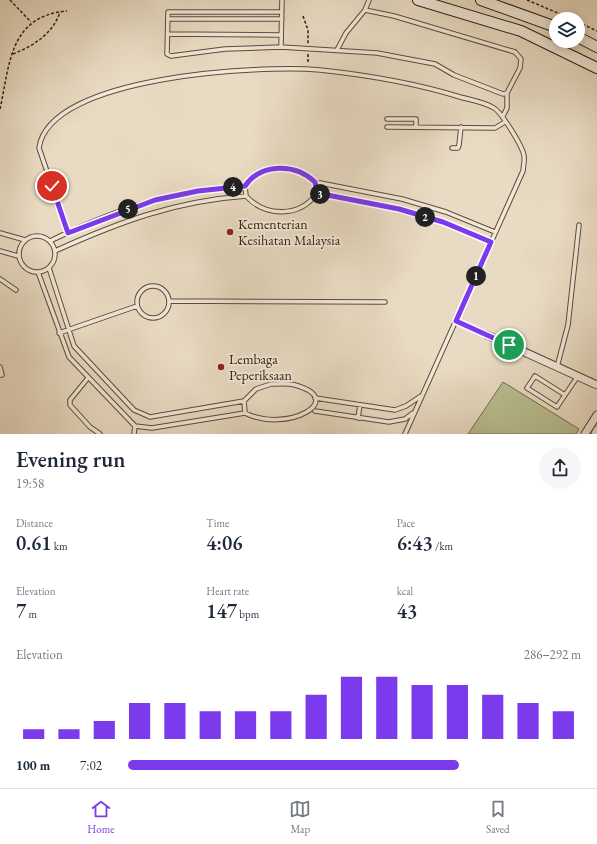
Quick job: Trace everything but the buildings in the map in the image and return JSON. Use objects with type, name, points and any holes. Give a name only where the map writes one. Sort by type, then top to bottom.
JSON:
[{"type":"main road","points":[[418,0],[521,31],[597,69]]},
{"type":"main road","points":[[480,0],[549,25]]},
{"type":"main road","points":[[585,38],[597,42]]},
{"type":"main road","points":[[585,40],[597,47]]},
{"type":"street","points":[[487,335],[597,385]]},
{"type":"street","points":[[585,434],[597,415]]},
{"type":"street","points":[[595,434],[597,430]]},
{"type":"lane","points":[[281,47],[282,0]]},
{"type":"lane","points":[[337,50],[346,33],[365,10],[369,0]]},
{"type":"lane","points":[[365,10],[394,16],[515,52],[521,59],[520,68],[507,93],[507,108],[503,116]]},
{"type":"lane","points":[[282,12],[168,12],[167,52],[171,56],[225,49],[281,47],[377,53],[435,64],[454,75],[503,94],[507,93]]},
{"type":"lane","points":[[168,19],[282,19]]},
{"type":"lane","points":[[168,34],[281,35]]},
{"type":"lane","points":[[68,233],[39,148],[40,139],[50,123],[66,111],[86,99],[126,86],[196,75],[282,69],[308,70],[383,79],[438,90],[488,106],[503,116],[505,122],[519,142],[524,156],[523,171],[405,434]]},
{"type":"lane","points":[[387,119],[416,119],[416,127]]},
{"type":"lane","points":[[387,127],[496,128],[505,122]]},
{"type":"lane","points":[[452,148],[458,148],[460,145],[461,127]]},
{"type":"lane","points":[[50,241],[155,200],[198,191],[245,186],[257,174],[271,168],[296,170],[315,182],[402,199],[446,212],[495,232]]},
{"type":"lane","points":[[315,182],[317,193]]},
{"type":"lane","points":[[245,186],[246,196],[251,202],[265,210],[291,211],[305,206],[317,193]]},
{"type":"lane","points":[[317,193],[399,209],[443,222],[491,242]]},
{"type":"lane","points":[[55,251],[103,229],[158,210],[201,201],[246,196]]},
{"type":"lane","points":[[557,366],[568,325],[579,225]]},
{"type":"lane","points":[[0,233],[25,240]]},
{"type":"lane","points":[[33,236],[42,237],[50,241],[55,251],[55,257],[48,268],[38,272],[29,271],[22,265],[18,256],[19,247],[25,240],[33,236]]},
{"type":"lane","points":[[0,251],[18,256]]},
{"type":"lane","points":[[48,268],[68,330],[77,351],[134,410],[150,417],[244,402],[256,389],[271,384],[295,385],[315,398],[395,410],[406,406],[423,395]]},
{"type":"lane","points":[[38,272],[69,357],[135,426],[152,428],[245,413],[258,423]]},
{"type":"lane","points":[[0,279],[16,290]]},
{"type":"lane","points":[[157,285],[164,289],[169,297],[170,302],[168,309],[157,318],[148,317],[141,313],[137,306],[137,298],[141,290],[147,286],[157,285]]},
{"type":"lane","points":[[170,302],[385,302]]},
{"type":"lane","points":[[59,333],[137,306]]},
{"type":"lane","points":[[456,321],[487,335]]},
{"type":"lane","points":[[69,357],[77,351]]},
{"type":"lane","points":[[0,367],[2,375],[0,376]]},
{"type":"lane","points":[[565,395],[535,376],[527,388],[557,407],[578,376]]},
{"type":"lane","points":[[88,378],[70,400],[70,405],[90,427],[100,434]]},
{"type":"lane","points":[[587,380],[597,381]]},
{"type":"lane","points":[[311,416],[315,411],[315,398]]},
{"type":"lane","points":[[244,402],[245,413]]},
{"type":"lane","points":[[358,418],[360,405]]},
{"type":"lane","points":[[126,417],[134,410]]},
{"type":"lane","points":[[315,411],[389,422],[405,419],[414,412]]},
{"type":"lane","points":[[134,434],[135,426]]},
{"type":"path","points":[[10,0],[31,22]]},
{"type":"path","points":[[527,0],[555,12]]},
{"type":"path","points":[[12,54],[32,46],[42,38],[58,17],[60,11]]},
{"type":"path","points":[[0,109],[12,54],[20,36],[31,22],[60,11],[67,11]]},
{"type":"path","points":[[303,16],[308,30],[308,70]]},
{"type":"path","points":[[585,25],[597,31]]},
{"type":"green space","points":[[503,382],[579,429],[576,434],[468,434]]},
{"type":"place","name":"Kementerian Kesihatan Malaysia","points":[[230,232]]},
{"type":"place","name":"Lembaga Peperiksaan","points":[[221,367]]},
{"type":"route","points":[[52,186],[68,233],[98,220],[155,200],[198,191],[245,186],[250,179],[257,174],[271,168],[290,169],[303,172],[315,182],[317,193],[399,209],[443,222],[491,242],[456,321],[509,345]]}]
